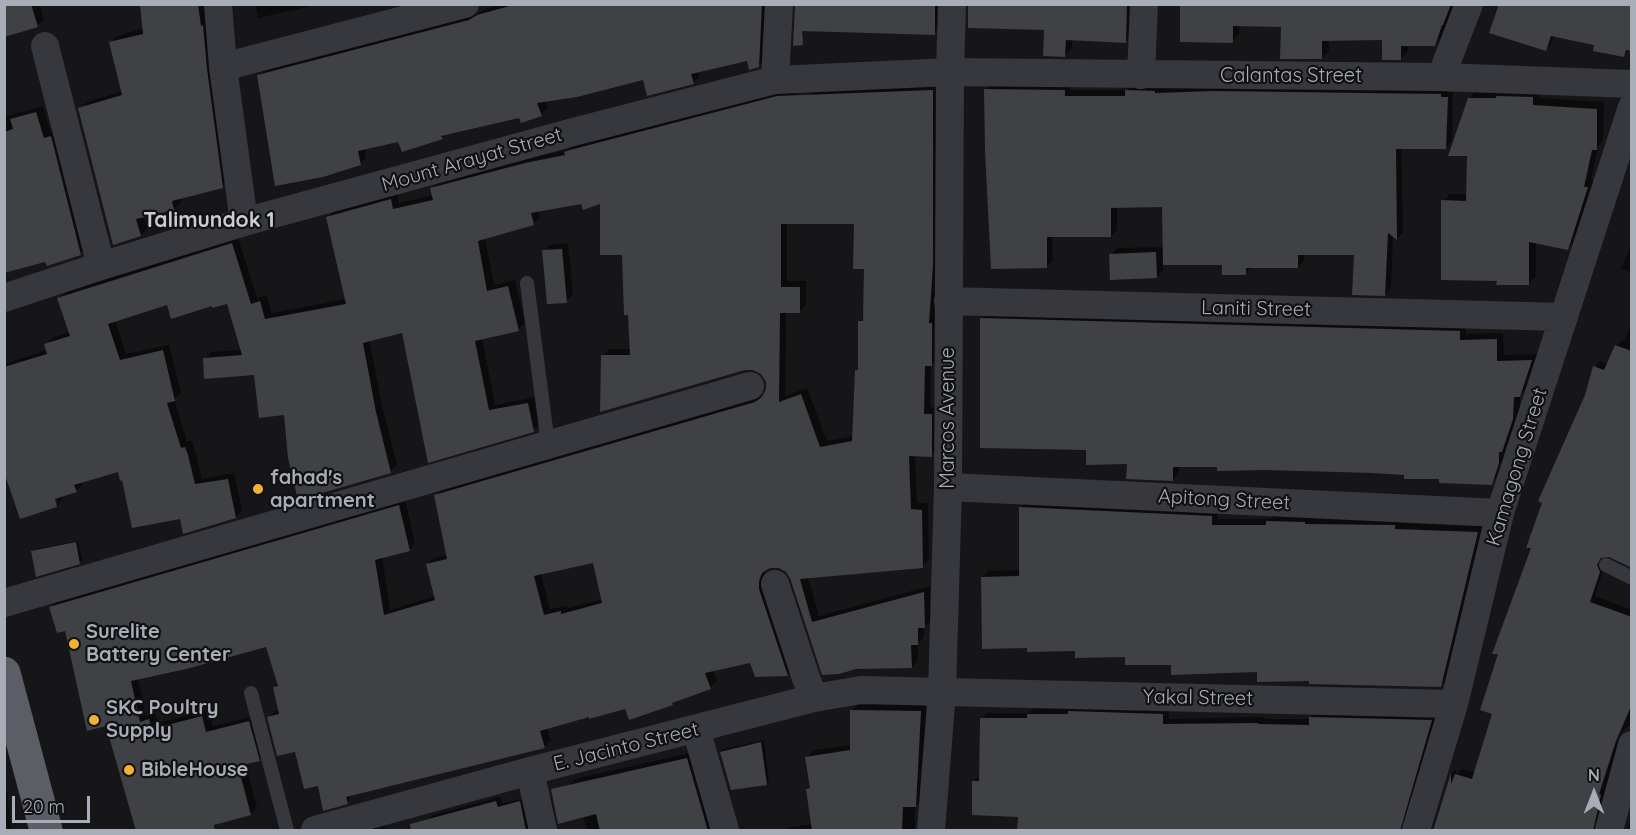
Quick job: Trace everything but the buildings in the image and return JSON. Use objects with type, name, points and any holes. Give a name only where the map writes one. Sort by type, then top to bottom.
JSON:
[{"type":"highway","points":[[5,680],[46,831]]},
{"type":"street","points":[[218,4],[223,67],[244,222]]},
{"type":"street","points":[[223,67],[465,4]]},
{"type":"street","points":[[775,80],[779,4]]},
{"type":"street","name":"Marcos Avenue","points":[[931,831],[942,692],[948,487],[952,4]]},
{"type":"street","points":[[1141,75],[1144,4]]},
{"type":"street","points":[[1441,77],[1469,4]]},
{"type":"street","points":[[45,46],[101,266]]},
{"type":"street","name":"Mount Arayat Street","points":[[4,298],[244,222],[577,131],[775,80],[950,72]]},
{"type":"street","name":"Calantas Street","points":[[950,72],[1441,77],[1632,84]]},
{"type":"street","name":"Kamagong Street","points":[[1416,831],[1454,704],[1500,513],[1632,107]]},
{"type":"street","name":"Laniti Street","points":[[948,302],[1564,317]]},
{"type":"street","points":[[4,603],[750,386]]},
{"type":"street","name":"Apitong Street","points":[[948,487],[1500,513]]},
{"type":"street","points":[[776,584],[814,698]]},
{"type":"street","name":"E. Jacinto Street","points":[[315,831],[530,771],[814,698],[861,690],[942,692]]},
{"type":"street","name":"Yakal Street","points":[[942,692],[1454,704]]},
{"type":"street","points":[[696,729],[725,831]]},
{"type":"street","points":[[1609,831],[1632,745]]},
{"type":"street","points":[[530,771],[543,831]]},
{"type":"lane","points":[[527,283],[548,444]]},
{"type":"lane","points":[[1606,565],[1632,578]]},
{"type":"lane","points":[[251,693],[287,831]]},
{"type":"place","name":"fahad's apartment","points":[[258,489]]},
{"type":"place","name":"Surelite Battery Center","points":[[74,644]]},
{"type":"place","name":"SKC Poultry Supply","points":[[94,720]]},
{"type":"place","name":"BibleHouse","points":[[129,770]]},
{"type":"district","name":"Talimundok 1","points":[[209,221]]}]
